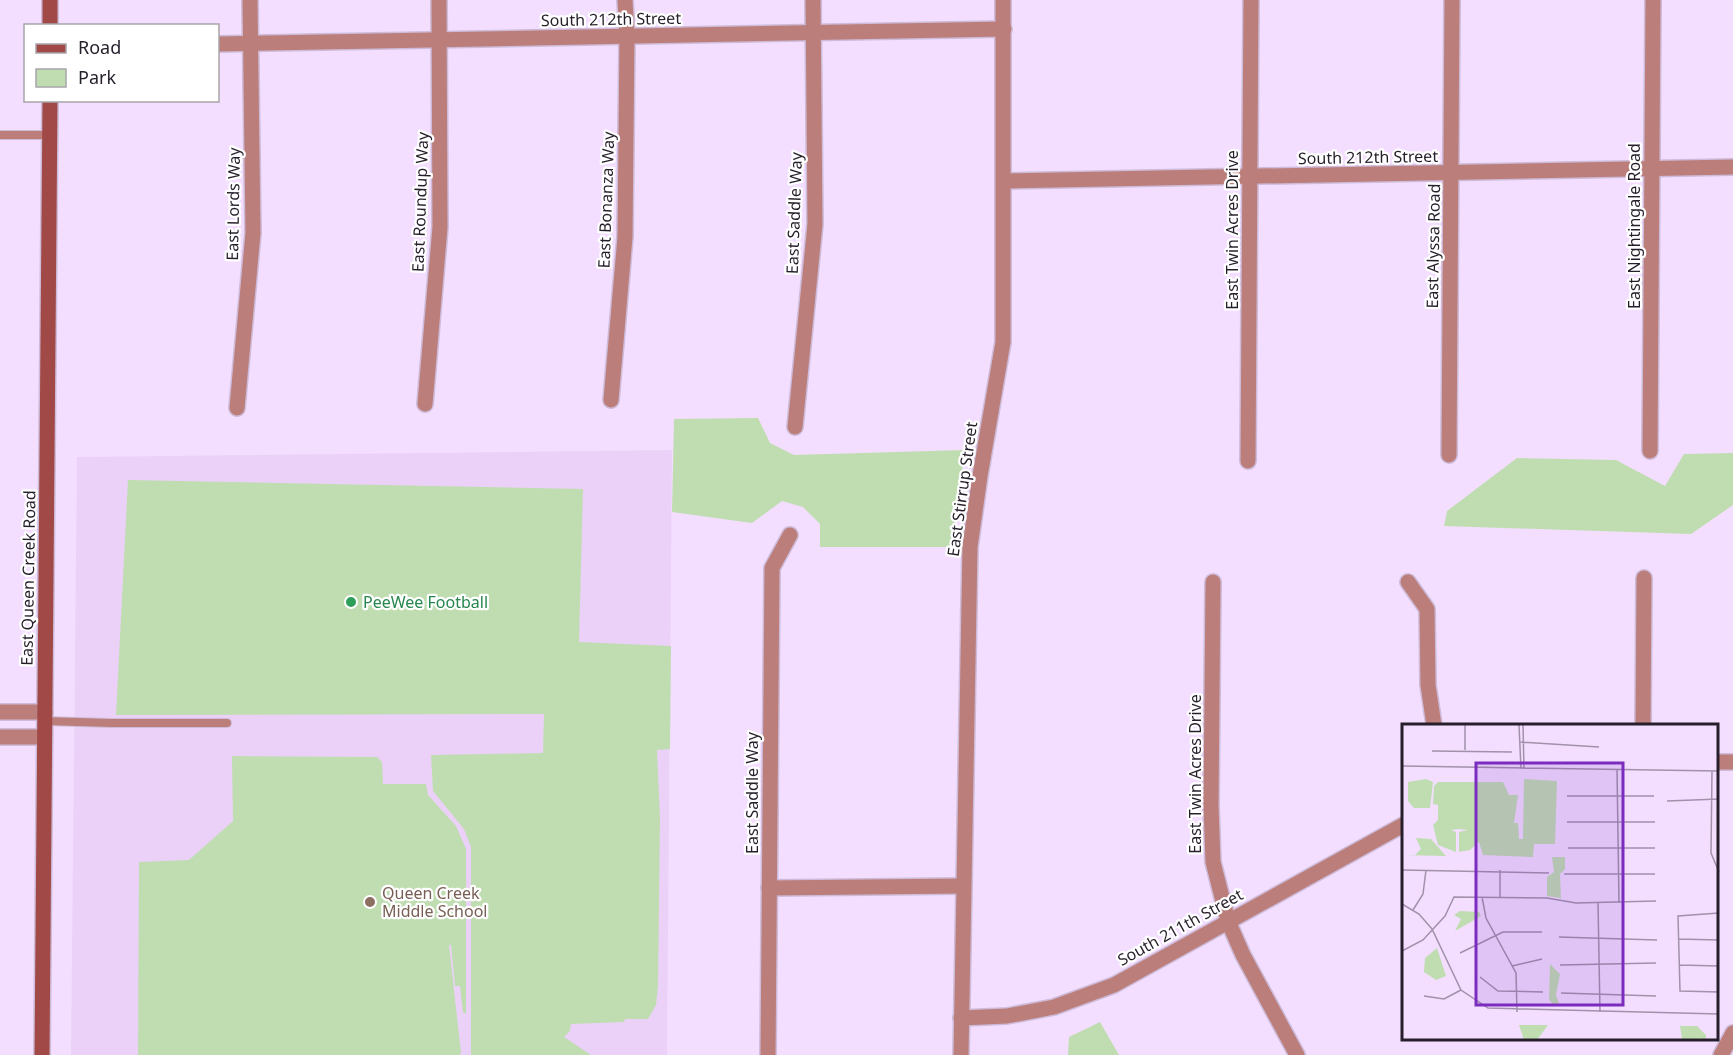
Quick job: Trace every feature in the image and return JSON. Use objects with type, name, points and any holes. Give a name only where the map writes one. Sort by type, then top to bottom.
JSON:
[{"type":"main road","points":[[50,0],[50,24]]},
{"type":"main road","name":"East Queen Creek Road","points":[[42,1055],[51,102]]},
{"type":"street","name":"East Lords Way","points":[[237,408],[253,233],[250,0]]},
{"type":"street","name":"East Roundup Way","points":[[425,404],[440,227],[441,39],[439,0]]},
{"type":"street","name":"East Bonanza Way","points":[[611,400],[625,237],[626,0]]},
{"type":"street","name":"East Saddle Way","points":[[795,427],[815,224],[813,0]]},
{"type":"street","name":"East Stirrup Street","points":[[961,1055],[970,547],[1003,342],[1003,0]]},
{"type":"street","name":"East Twin Acres Drive","points":[[1248,461],[1251,0]]},
{"type":"street","name":"East Alyssa Road","points":[[1449,455],[1452,0]]},
{"type":"street","name":"East Nightingale Road","points":[[1650,452],[1653,0]]},
{"type":"street","name":"South 212th Street","points":[[219,44],[1004,29]]},
{"type":"street","name":"South 212th Street","points":[[1004,181],[1733,167]]},
{"type":"street","name":"East Saddle Way","points":[[768,1055],[772,568],[790,535]]},
{"type":"street","points":[[1643,724],[1644,578]]},
{"type":"street","name":"East Twin Acres Drive","points":[[1213,582],[1211,817],[1213,862],[1228,921],[1243,955],[1298,1055]]},
{"type":"street","points":[[1408,582],[1427,609],[1428,685],[1434,724]]},
{"type":"street","points":[[0,712],[45,717]]},
{"type":"street","points":[[0,737],[44,737]]},
{"type":"street","name":"South 211th Street","points":[[961,1018],[1007,1016],[1054,1007],[1114,985],[1402,826]]},
{"type":"street","points":[[770,888],[963,886]]},
{"type":"street","points":[[1721,1055],[1733,1033]]},
{"type":"lane","points":[[0,135],[51,135]]},
{"type":"lane","points":[[45,717],[227,723]]},
{"type":"shaded area","name":"Queen Creek Middle School","points":[[672,450],[667,1055],[71,1055],[77,457]]},
{"type":"green space","points":[[758,418],[770,443],[794,455],[965,450],[951,547],[820,547],[820,524],[803,507],[782,501],[752,523],[672,512],[674,419]]},
{"type":"green space","points":[[1733,453],[1733,505],[1691,534],[1444,526],[1447,511],[1517,458],[1616,460],[1665,486],[1684,454]]},
{"type":"green space","name":"PeeWee Football","points":[[128,480],[583,489],[579,642],[671,646],[670,749],[657,750],[660,818],[658,986],[656,1005],[648,1019],[571,1024],[570,1031],[564,1037],[591,1055],[471,1055],[471,847],[464,829],[433,791],[431,755],[543,753],[544,714],[116,715]]},
{"type":"green space","points":[[232,756],[377,757],[382,762],[383,784],[426,784],[428,795],[456,826],[466,849],[466,1013],[463,1013],[460,986],[455,986],[451,945],[449,945],[461,1053],[459,1055],[138,1055],[139,862],[189,860],[233,821]]},
{"type":"green space","points":[[1100,1022],[1119,1055],[1068,1055],[1069,1037]]},
{"type":"place","name":"PeeWee Football","points":[[351,602]]},
{"type":"place","name":"Queen Creek Middle School","points":[[370,902]]}]
